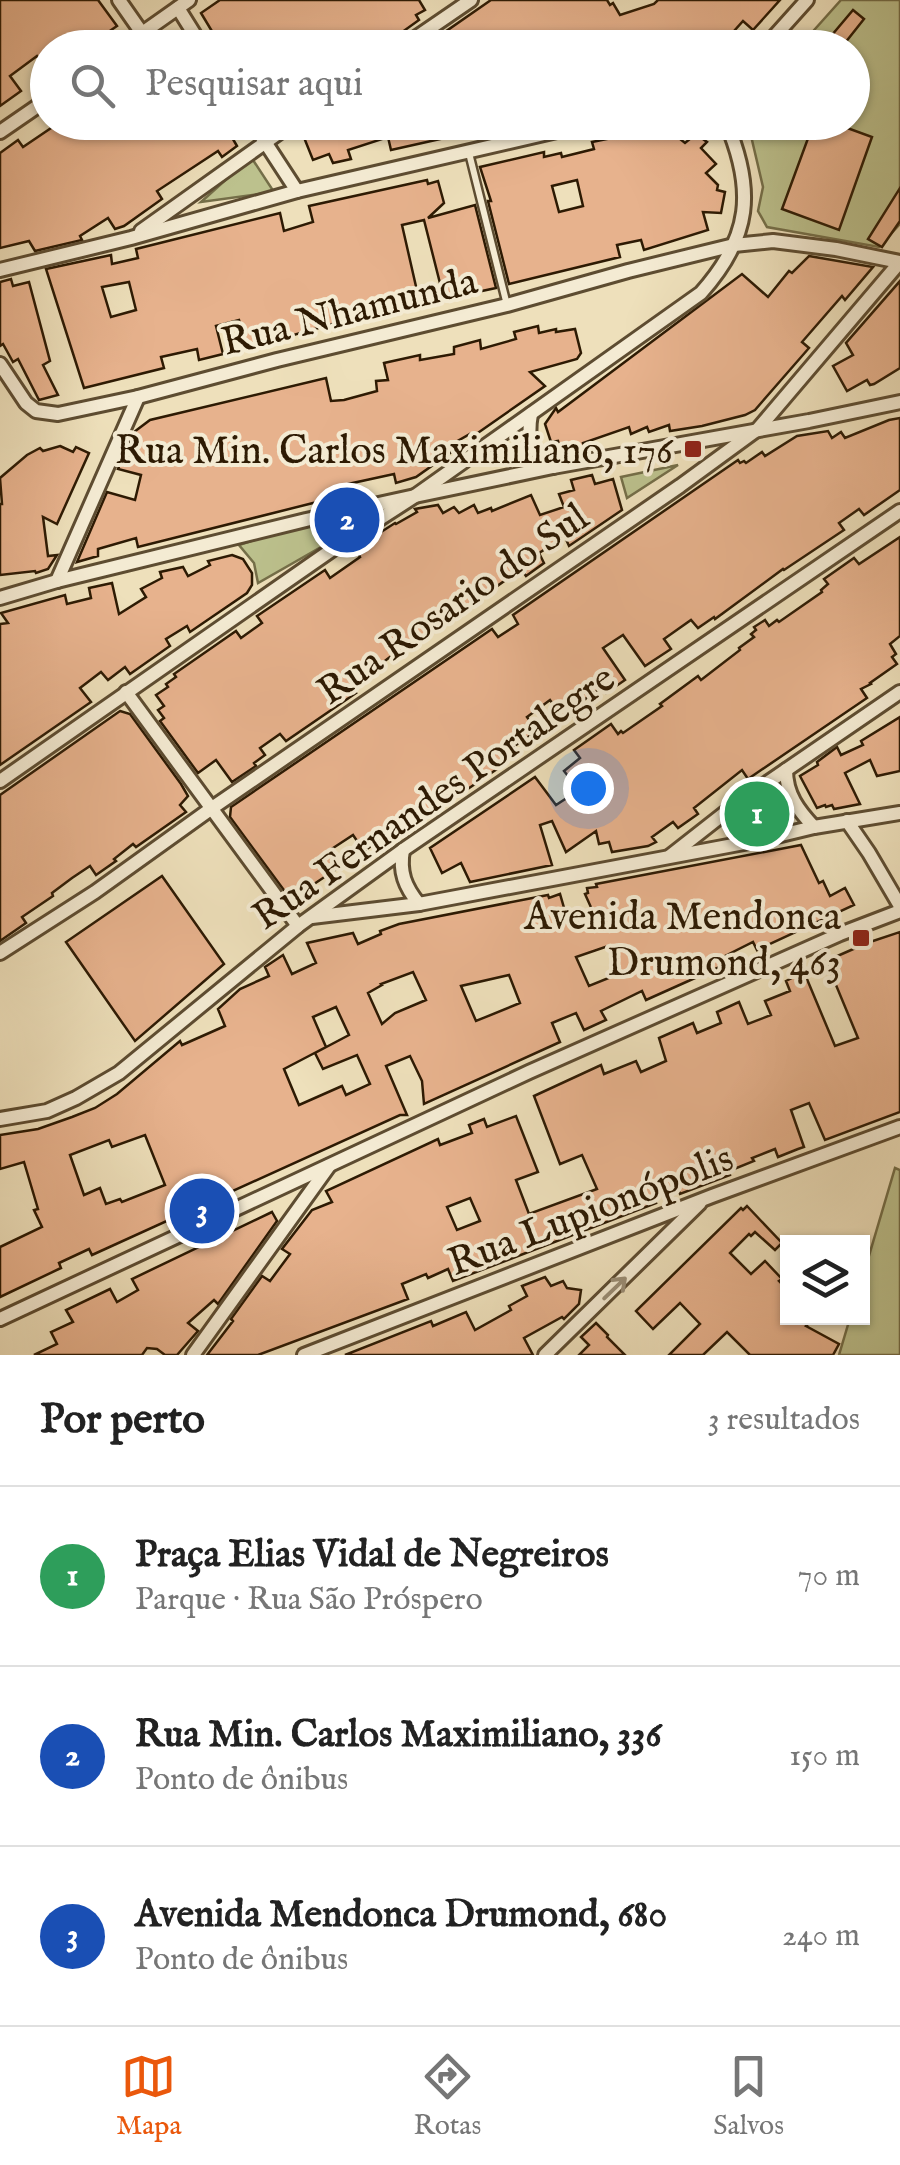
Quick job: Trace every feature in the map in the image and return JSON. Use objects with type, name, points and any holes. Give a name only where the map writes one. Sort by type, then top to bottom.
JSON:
[{"type":"street","points":[[119,0],[140,30]]},
{"type":"street","points":[[428,30],[471,0]]},
{"type":"street","points":[[780,30],[806,0]]},
{"type":"street","points":[[146,30],[184,4],[195,30]]},
{"type":"street","points":[[0,131],[30,111]]},
{"type":"street","points":[[264,140],[297,191]]},
{"type":"street","points":[[131,238],[270,140]]},
{"type":"street","points":[[0,270],[297,191],[520,140]]},
{"type":"street","points":[[0,781],[415,496],[701,293],[734,245],[743,210],[744,182],[733,140]]},
{"type":"street","name":"Rua Nhamunda","points":[[0,364],[36,411],[58,414],[508,305],[734,245],[773,241],[900,262]]},
{"type":"street","name":"Rua Rosario do Sul","points":[[0,954],[95,892],[758,429],[900,262]]},
{"type":"street","points":[[57,582],[138,397]]},
{"type":"street","points":[[0,598],[415,496],[900,402]]},
{"type":"street","points":[[530,414],[532,448],[553,467]]},
{"type":"street","name":"Rua Fernandes Portalegre","points":[[0,1119],[48,1110],[110,1078],[298,926],[404,850],[900,512]]},
{"type":"street","points":[[126,692],[298,926]]},
{"type":"street","points":[[668,858],[900,692]]},
{"type":"street","points":[[786,770],[786,782],[795,804],[814,827]]},
{"type":"street","points":[[312,917],[419,904],[900,813]]},
{"type":"street","points":[[0,1319],[529,1072],[900,909],[848,821]]},
{"type":"street","points":[[404,850],[402,876],[419,904]]},
{"type":"street","name":"Rua Lupionópolis","points":[[304,1355],[900,1127]]},
{"type":"street","points":[[193,1355],[330,1166]]},
{"type":"street","points":[[545,1355],[704,1199]]},
{"type":"lane","points":[[469,152],[508,305]]},
{"type":"green space","points":[[841,0],[900,0],[900,224],[879,247],[767,227],[758,211],[763,187],[752,140],[870,140],[870,30],[814,30]]},
{"type":"green space","points":[[251,157],[274,192],[201,202]]},
{"type":"green space","points":[[678,465],[627,498],[621,477]]},
{"type":"green space","points":[[316,520],[328,543],[258,583],[254,563],[239,545]]},
{"type":"green space","points":[[895,1168],[900,1170],[900,1355],[839,1355],[848,1325],[870,1325],[870,1252]]},
{"type":"building","points":[[0,0],[98,0],[117,26],[111,30],[30,30],[30,61],[10,76],[21,91],[0,106]]},
{"type":"building","points":[[220,0],[419,0],[425,10],[405,30],[211,30],[201,13]]},
{"type":"building","points":[[491,0],[607,0],[620,15],[658,0],[780,0],[753,30],[743,21],[735,30],[448,30]]},
{"type":"building","points":[[853,10],[864,19],[855,30],[836,30]]},
{"type":"building","points":[[872,137],[839,230],[782,209],[807,140]]},
{"type":"building","points":[[18,140],[23,147],[33,140],[234,140],[237,146],[222,157],[218,151],[157,191],[162,199],[124,226],[115,229],[108,218],[80,236],[82,240],[35,251],[29,241],[0,248],[0,153]]},
{"type":"building","points":[[305,140],[379,140],[348,150],[351,159],[333,163],[329,154],[313,160]]},
{"type":"building","points":[[389,140],[436,140],[391,150]]},
{"type":"building","points":[[602,140],[704,140],[707,142],[701,148],[716,164],[706,173],[718,185],[717,190],[725,192],[721,213],[703,212],[708,230],[644,250],[641,240],[617,245],[620,257],[509,284],[480,167],[544,152],[544,157],[561,153],[562,157],[594,149],[592,142]],"holes":[[[577,180],[583,206],[559,212],[552,186]]]},
{"type":"building","points":[[427,180],[428,184],[438,181],[444,203],[428,218],[475,205],[496,288],[444,299],[424,220],[402,225],[420,304],[247,348],[239,320],[216,326],[223,354],[199,360],[197,349],[161,357],[164,368],[84,388],[46,269],[111,255],[112,264],[138,258],[136,249],[280,213],[284,231],[313,222],[309,206]],"holes":[[[129,282],[136,310],[111,317],[102,287]]]},
{"type":"building","points":[[900,188],[900,221],[882,247],[868,239]]},
{"type":"building","points":[[809,256],[873,267],[802,342],[809,348],[755,410],[670,431],[669,425],[649,432],[647,427],[631,434],[629,427],[571,450],[560,449],[558,441],[551,442],[545,424],[556,408],[558,412],[742,274],[768,297],[789,271],[792,273]]},
{"type":"building","points":[[11,279],[13,286],[29,282],[50,361],[43,365],[58,395],[39,400],[18,359],[13,362],[3,344],[0,346],[0,282]]},
{"type":"building","points":[[900,281],[900,368],[874,384],[867,380],[847,391],[833,366],[853,355],[846,343]]},
{"type":"building","points":[[538,326],[539,333],[575,329],[581,353],[577,359],[530,372],[545,386],[472,437],[470,434],[447,447],[450,453],[416,477],[396,483],[394,474],[339,486],[341,491],[324,495],[325,500],[138,547],[136,538],[98,549],[98,556],[77,562],[107,492],[135,500],[141,475],[118,469],[134,432],[150,420],[326,378],[331,401],[344,400],[377,391],[376,381],[388,380],[384,363],[420,355],[420,360],[454,354],[454,347],[480,340],[481,349],[516,339],[514,332]]},
{"type":"building","points":[[900,418],[900,490],[864,515],[859,509],[839,523],[844,530],[715,619],[698,628],[691,620],[664,639],[671,649],[645,666],[623,635],[603,648],[625,680],[606,693],[601,688],[581,702],[585,707],[565,721],[550,700],[527,717],[537,731],[501,755],[506,763],[406,831],[402,825],[364,851],[353,835],[330,850],[341,866],[289,897],[230,817],[231,807],[492,629],[498,637],[518,624],[513,615],[738,460],[746,463],[762,452],[765,456],[797,436],[828,431],[832,438],[841,432],[845,438]]},
{"type":"building","points":[[60,446],[89,453],[57,524],[43,517],[48,556],[57,555],[48,569],[0,575],[0,478],[40,448],[43,451]]},
{"type":"building","points":[[592,475],[595,484],[613,479],[622,510],[569,546],[565,537],[539,553],[544,563],[526,576],[521,569],[401,653],[399,650],[351,687],[356,693],[286,741],[280,734],[260,748],[265,755],[254,763],[256,766],[232,782],[216,760],[198,773],[160,721],[164,718],[158,710],[164,706],[156,695],[168,687],[166,684],[176,677],[174,674],[236,631],[241,638],[262,623],[257,616],[325,570],[330,578],[360,557],[368,548],[364,543],[417,512],[415,509],[438,505],[443,513],[454,507],[459,513],[474,505],[478,513],[531,495],[540,515],[564,507],[559,494],[574,490],[571,480]]},
{"type":"building","points":[[900,537],[900,636],[890,644],[897,664],[861,689],[867,698],[748,779],[742,770],[694,808],[698,814],[678,828],[673,822],[652,837],[656,842],[648,846],[612,852],[609,842],[599,844],[596,831],[566,852],[552,821],[540,825],[552,865],[470,882],[461,863],[442,873],[430,848],[535,777],[556,805],[579,790],[564,771],[580,758],[574,750],[611,724],[618,734],[623,733],[698,676],[701,680],[740,650],[754,637],[754,627],[765,620],[769,626],[779,622],[822,592],[828,584],[824,579],[854,558],[859,564]]},
{"type":"building","points":[[232,555],[243,559],[252,573],[247,593],[190,632],[187,626],[166,639],[170,646],[130,674],[125,667],[108,680],[101,672],[80,688],[91,702],[0,765],[0,624],[8,623],[1,613],[65,595],[67,604],[91,598],[89,588],[112,583],[119,614],[146,597],[141,589],[162,578],[160,572],[183,567],[188,576],[210,565],[208,561]]},
{"type":"building","points":[[120,711],[130,714],[181,784],[188,796],[180,805],[186,812],[136,847],[133,844],[96,875],[90,866],[72,878],[22,917],[26,923],[0,941],[0,795]]},
{"type":"building","points":[[900,717],[900,771],[877,776],[870,760],[845,773],[860,804],[817,808],[800,776],[837,747],[841,755],[863,745],[861,741]]},
{"type":"building","points":[[801,845],[819,883],[823,881],[830,896],[845,888],[854,905],[757,950],[753,942],[721,958],[724,965],[646,1000],[642,991],[601,1011],[606,1020],[584,1030],[576,1013],[552,1023],[560,1042],[424,1104],[422,1081],[410,1056],[386,1066],[407,1115],[92,1255],[89,1249],[59,1263],[61,1268],[0,1297],[0,1247],[42,1227],[34,1210],[38,1209],[24,1162],[0,1169],[0,1135],[38,1129],[95,1108],[180,1041],[182,1045],[225,1026],[218,1009],[240,989],[269,976],[265,967],[283,955],[292,974],[316,963],[307,943],[353,933],[358,944],[399,924],[560,894],[569,925],[594,914],[585,894],[587,888],[597,887],[596,884]],"holes":[[[608,946],[621,973],[589,986],[576,957]],[[413,972],[426,1000],[395,1013],[382,1024],[368,993]],[[509,975],[520,1003],[476,1021],[461,986]],[[336,1007],[349,1035],[315,1053],[323,1069],[357,1055],[370,1084],[346,1095],[342,1086],[299,1105],[284,1069],[326,1047],[313,1017]],[[145,1135],[165,1185],[122,1202],[120,1199],[106,1204],[100,1188],[84,1195],[70,1155],[109,1140],[112,1147]]]},
{"type":"building","points":[[162,876],[224,964],[135,1041],[66,942]]},
{"type":"building","points":[[900,932],[900,1112],[825,1140],[809,1103],[791,1110],[804,1147],[778,1157],[775,1149],[729,1171],[730,1175],[680,1194],[677,1186],[653,1196],[656,1203],[453,1281],[448,1269],[428,1278],[426,1274],[402,1284],[408,1299],[258,1355],[207,1355],[262,1276],[270,1281],[290,1254],[282,1249],[312,1210],[332,1202],[326,1191],[438,1139],[440,1145],[472,1133],[469,1125],[484,1119],[487,1127],[516,1116],[538,1172],[516,1180],[529,1214],[597,1189],[582,1155],[560,1164],[534,1096],[601,1065],[604,1074],[636,1061],[641,1072],[666,1061],[659,1038],[693,1023],[697,1033],[721,1023],[717,1012],[739,1002],[748,1024],[771,1015],[765,1001],[790,991],[786,981],[804,972],[835,1046],[858,1038],[826,961]],"holes":[[[470,1198],[480,1221],[457,1230],[447,1207]]]},
{"type":"building","points":[[747,1206],[780,1245],[775,1250],[755,1232],[730,1253],[751,1274],[765,1261],[780,1277],[780,1325],[807,1325],[839,1344],[833,1355],[750,1355],[727,1332],[703,1355],[669,1355],[700,1324],[680,1303],[653,1329],[636,1311]]},
{"type":"building","points":[[272,1212],[277,1221],[218,1304],[214,1300],[188,1323],[198,1331],[177,1355],[147,1348],[142,1355],[34,1355],[57,1344],[51,1332],[73,1322],[66,1310],[110,1289],[117,1302],[138,1290],[132,1279]]},
{"type":"building","points":[[545,1277],[551,1286],[563,1281],[567,1288],[581,1290],[579,1304],[564,1319],[524,1338],[533,1355],[345,1355],[431,1321],[433,1326],[466,1312],[475,1330],[527,1296],[522,1286]]},
{"type":"building","points":[[596,1323],[625,1355],[579,1355],[589,1345],[581,1337]]},
{"type":"place","name":"Rua Min. Carlos Maximiliano, 176","points":[[693,449]]},
{"type":"place","name":"Rua Min. Carlos Maximiliano, 336","points":[[347,520]]},
{"type":"place","name":"Praça Elias Vidal de Negreiros","points":[[757,814]]},
{"type":"place","name":"Avenida Mendonca Drumond, 463","points":[[861,938]]},
{"type":"place","name":"Avenida Mendonca Drumond, 680","points":[[202,1211]]}]
